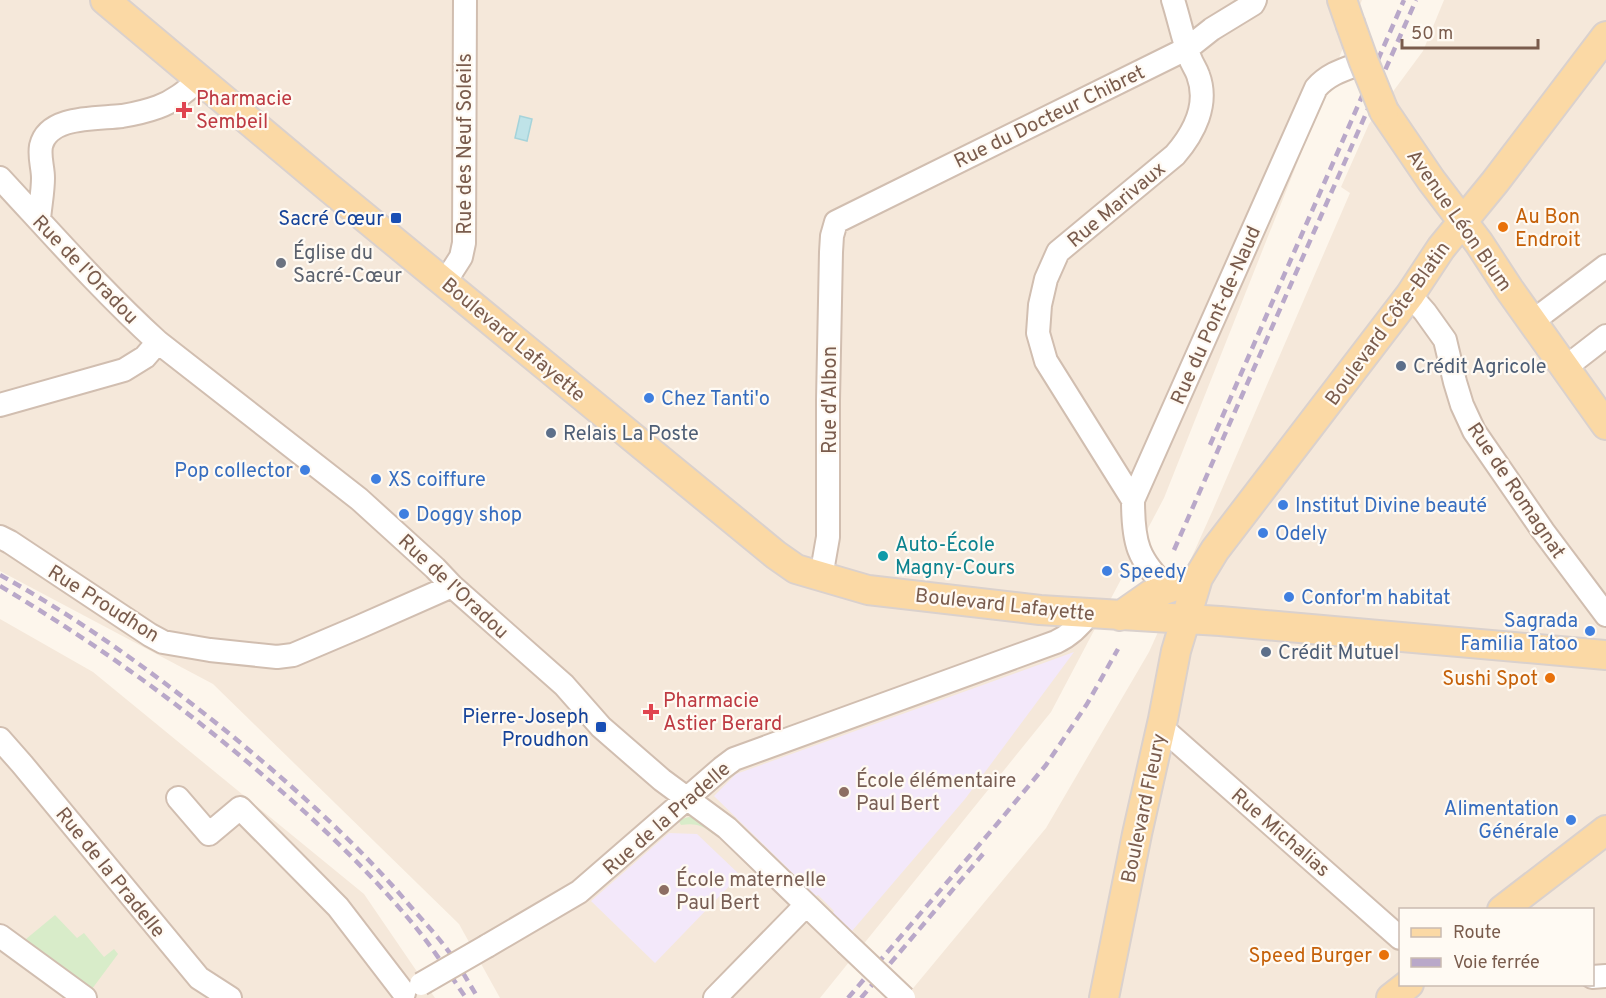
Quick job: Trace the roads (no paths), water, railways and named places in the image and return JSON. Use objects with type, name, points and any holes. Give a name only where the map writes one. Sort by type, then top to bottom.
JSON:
[{"type":"main road","name":"Boulevard Lafayette","points":[[105,0],[776,555],[796,569],[868,590],[1040,610],[1185,619],[1606,655]]},
{"type":"main road","name":"Avenue Léon Blum","points":[[1346,11],[1384,111],[1606,425]]},
{"type":"main road","name":"Boulevard Côte-Blatin","points":[[1185,619],[1198,578],[1215,550],[1410,295],[1441,248],[1495,182],[1606,36]]},
{"type":"main road","points":[[1120,616],[1150,595],[1198,578]]},
{"type":"main road","name":"Boulevard Fleury","points":[[1104,998],[1176,651],[1185,619]]},
{"type":"main road","points":[[1503,908],[1606,830]]},
{"type":"main road","points":[[1391,998],[1406,986]]},
{"type":"street","name":"Rue des Neuf Soleils","points":[[445,282],[461,257],[464,243],[465,0]]},
{"type":"street","name":"Rue Marivaux","points":[[1133,500],[1046,361],[1038,333],[1040,305],[1046,279],[1058,252],[1175,155],[1188,140],[1196,124],[1202,100],[1199,77],[1190,57],[1173,0]]},
{"type":"street","name":"Rue du Docteur Chibret","points":[[836,222],[1188,48],[1256,0]]},
{"type":"street","name":"Rue du Pont-de-Naud","points":[[1169,589],[1144,562],[1137,545],[1133,527],[1133,500],[1317,88],[1331,75],[1364,62]]},
{"type":"street","points":[[39,220],[43,178],[40,160],[42,144],[48,134],[58,126],[72,120],[124,115],[157,108],[174,100],[200,79]]},
{"type":"street","name":"Rue de l'Oradou","points":[[0,178],[140,326],[359,499],[452,586],[564,685],[601,726],[667,785],[727,828],[904,998]]},
{"type":"street","name":"Rue d'Albon","points":[[821,577],[828,537],[831,252],[836,222]]},
{"type":"street","points":[[1533,321],[1606,266]]},
{"type":"street","name":"Rue de Romagnat","points":[[1410,295],[1445,340],[1462,405],[1474,431],[1543,531],[1606,615]]},
{"type":"street","points":[[1566,367],[1606,336]]},
{"type":"street","points":[[0,405],[124,370],[145,357],[158,342]]},
{"type":"street","name":"Rue Proudhon","points":[[0,537],[164,642],[251,655],[277,657],[293,655],[452,586]]},
{"type":"street","name":"Rue de la Pradelle","points":[[404,992],[579,892],[734,759],[1056,642],[1067,637],[1079,627],[1089,613]]},
{"type":"street","name":"Rue Michalias","points":[[1161,727],[1399,936]]},
{"type":"street","name":"Rue de la Pradelle","points":[[0,739],[199,978],[230,998]]},
{"type":"street","points":[[178,798],[209,834],[240,808],[338,908],[404,992]]},
{"type":"street","points":[[715,998],[806,905]]},
{"type":"street","points":[[0,936],[85,998]]},
{"type":"water","points":[[520,116],[532,119],[527,141],[515,138]]},
{"type":"railway","points":[[1210,445],[1404,0]]},
{"type":"railway","points":[[1174,550],[1416,0]]},
{"type":"railway","points":[[0,575],[90,630],[176,691],[302,796],[347,838],[428,926],[454,959],[478,998]]},
{"type":"railway","points":[[0,586],[98,648],[160,693],[221,740],[294,802],[336,841],[395,903],[427,942],[466,998]]},
{"type":"railway","points":[[848,998],[1046,765],[1087,704],[1118,649]]},
{"type":"railway","points":[[861,998],[983,854]]},
{"type":"place","name":"Pharmacie Sembeil","points":[[184,110]]},
{"type":"place","name":"Sacré Cœur","points":[[396,218]]},
{"type":"place","name":"Au Bon Endroit","points":[[1503,227]]},
{"type":"place","name":"Église du Sacré-Cœur","points":[[281,263]]},
{"type":"place","name":"Crédit Agricole","points":[[1401,366]]},
{"type":"place","name":"Chez Tanti'o","points":[[649,398]]},
{"type":"place","name":"Relais La Poste","points":[[551,433]]},
{"type":"place","name":"Pop collector","points":[[305,470]]},
{"type":"place","name":"XS coiffure","points":[[376,479]]},
{"type":"place","name":"Institut Divine beauté","points":[[1283,505]]},
{"type":"place","name":"Doggy shop","points":[[404,514]]},
{"type":"place","name":"Odely","points":[[1263,533]]},
{"type":"place","name":"Auto-École Magny-Cours","points":[[883,556]]},
{"type":"place","name":"Speedy","points":[[1107,571]]},
{"type":"place","name":"Confor'm habitat","points":[[1289,597]]},
{"type":"place","name":"Sagrada Familia Tatoo","points":[[1590,631]]},
{"type":"place","name":"Crédit Mutuel","points":[[1266,652]]},
{"type":"place","name":"Sushi Spot","points":[[1550,678]]},
{"type":"place","name":"Pharmacie Astier Berard","points":[[651,712]]},
{"type":"place","name":"Pierre-Joseph Proudhon","points":[[601,727]]},
{"type":"place","name":"École élémentaire Paul Bert","points":[[844,792]]},
{"type":"place","name":"Alimentation Générale","points":[[1571,820]]},
{"type":"place","name":"École maternelle Paul Bert","points":[[664,890]]},
{"type":"place","name":"Speed Burger","points":[[1384,955]]}]
